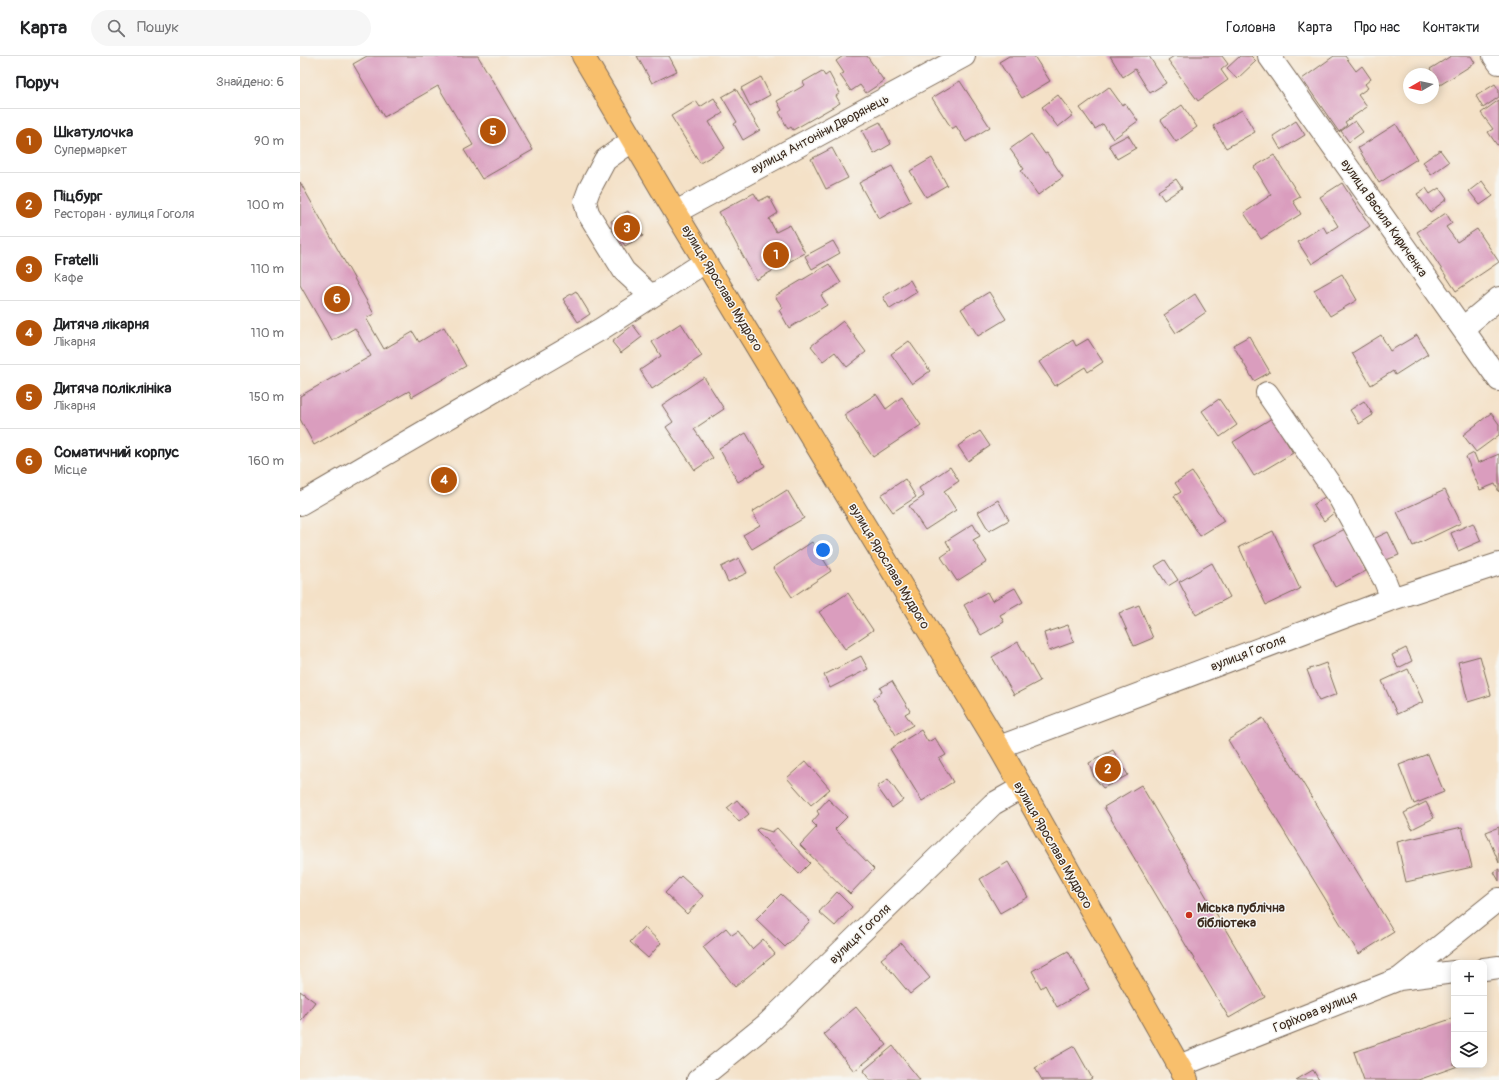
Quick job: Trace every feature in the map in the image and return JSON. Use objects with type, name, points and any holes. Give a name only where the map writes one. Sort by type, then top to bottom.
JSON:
[{"type":"main road","name":"вулиця Ярослава Мудрого","points":[[583,56],[705,262],[998,747],[1183,1073]]},
{"type":"street","name":"вулиця Антоніни Дворянець","points":[[676,212],[964,56]]},
{"type":"street","name":"вулиця Василя Кириченка","points":[[1269,56],[1499,380]]},
{"type":"street","points":[[1494,56],[1499,63]]},
{"type":"street","points":[[633,140],[605,160],[589,190],[585,201],[588,213],[624,271],[651,296]]},
{"type":"street","points":[[300,504],[601,329],[705,262]]},
{"type":"street","points":[[1463,328],[1499,298]]},
{"type":"street","points":[[1267,393],[1340,499],[1385,581],[1392,599]]},
{"type":"street","name":"вулиця Гоголя","points":[[998,747],[1392,599],[1499,564]]},
{"type":"street","name":"вулиця Гоголя","points":[[698,1080],[767,1024],[993,804],[1021,788]]},
{"type":"street","points":[[1399,979],[1499,899]]},
{"type":"street","points":[[1487,969],[1499,967]]},
{"type":"street","name":"Горіхова вулиця","points":[[1183,1073],[1399,979],[1451,972]]},
{"type":"building","points":[[367,56],[478,56],[533,150],[482,179],[464,150],[473,145],[438,86],[384,117],[353,64]]},
{"type":"building","points":[[637,56],[669,56],[677,71],[652,83]]},
{"type":"building","points":[[843,56],[867,56],[884,81],[866,93],[860,85],[851,91],[840,75],[844,73],[836,61]]},
{"type":"building","points":[[1009,56],[1034,56],[1050,81],[1022,98],[999,62]]},
{"type":"building","points":[[1110,56],[1149,56],[1166,83],[1150,93],[1135,69],[1123,77]]},
{"type":"building","points":[[1174,56],[1222,56],[1228,64],[1221,70],[1228,80],[1198,101],[1168,60]]},
{"type":"building","points":[[1240,56],[1251,56],[1256,61],[1237,79],[1227,68]]},
{"type":"building","points":[[1334,56],[1345,56],[1356,71],[1362,66],[1371,79],[1365,84],[1368,88],[1358,95],[1367,107],[1345,122],[1347,125],[1339,132],[1302,79]]},
{"type":"building","points":[[1451,56],[1471,56],[1475,63],[1440,85],[1439,68],[1432,68]]},
{"type":"building","points":[[822,71],[825,76],[829,73],[840,93],[836,96],[840,103],[793,130],[791,127],[788,129],[779,112],[782,110],[777,101],[805,85],[803,82]]},
{"type":"building","points":[[761,77],[770,95],[750,106],[741,88]]},
{"type":"building","points":[[960,81],[990,127],[966,142],[956,126],[952,129],[932,98]]},
{"type":"building","points":[[1495,84],[1499,90],[1499,97],[1483,108],[1476,96]]},
{"type":"building","points":[[1109,87],[1122,105],[1125,103],[1138,121],[1113,139],[1103,124],[1095,129],[1080,108]]},
{"type":"building","points":[[736,89],[760,130],[743,140],[734,124],[737,122],[722,97]]},
{"type":"building","points":[[1058,95],[1073,115],[1058,127],[1042,107]]},
{"type":"building","points":[[714,98],[723,113],[709,122],[725,148],[700,163],[671,116],[696,101],[700,107]]},
{"type":"building","points":[[1499,100],[1499,144],[1497,145],[1488,132],[1493,129],[1481,113]]},
{"type":"building","points":[[1182,105],[1197,127],[1176,142],[1161,120]]},
{"type":"building","points":[[1242,110],[1255,132],[1226,148],[1213,126]]},
{"type":"building","points":[[1296,121],[1305,135],[1281,150],[1273,136]]},
{"type":"building","points":[[1355,121],[1363,132],[1349,142],[1341,131]]},
{"type":"building","points":[[880,122],[891,144],[874,154],[862,131]]},
{"type":"building","points":[[1396,124],[1417,159],[1379,183],[1358,148]]},
{"type":"building","points":[[1031,134],[1045,154],[1047,153],[1063,177],[1038,195],[1021,171],[1024,169],[1010,149]]},
{"type":"building","points":[[1128,135],[1136,148],[1117,159],[1109,145]]},
{"type":"building","points":[[832,148],[848,178],[826,189],[811,159]]},
{"type":"building","points":[[1440,150],[1449,162],[1431,175],[1423,162]]},
{"type":"building","points":[[1274,155],[1300,197],[1293,201],[1301,214],[1261,239],[1244,213],[1271,195],[1254,167]]},
{"type":"building","points":[[932,158],[947,185],[926,197],[910,171]]},
{"type":"building","points":[[892,166],[911,201],[879,219],[859,183]]},
{"type":"building","points":[[1176,179],[1182,188],[1164,200],[1158,191]]},
{"type":"building","points":[[1482,181],[1493,196],[1480,205],[1469,191]]},
{"type":"building","points":[[300,182],[374,314],[366,318],[384,349],[413,332],[419,342],[444,327],[466,366],[412,397],[409,391],[314,445],[300,419],[300,396],[371,356],[355,328],[332,341],[300,285]]},
{"type":"building","points":[[1342,183],[1370,226],[1312,264],[1298,242],[1323,226],[1327,233],[1338,226],[1320,197]]},
{"type":"building","points":[[1426,188],[1430,194],[1439,188],[1447,199],[1430,212],[1417,194]]},
{"type":"building","points":[[754,193],[759,201],[769,196],[778,213],[769,219],[776,232],[790,225],[805,253],[756,280],[719,212]]},
{"type":"building","points":[[628,211],[643,236],[625,246],[611,221]]},
{"type":"building","points":[[1446,213],[1452,223],[1446,227],[1457,242],[1477,229],[1499,262],[1456,291],[1417,232]]},
{"type":"building","points":[[833,241],[840,253],[812,269],[805,256]]},
{"type":"building","points":[[829,264],[841,283],[821,295],[827,305],[789,328],[779,310],[783,308],[775,296]]},
{"type":"building","points":[[1342,274],[1357,300],[1330,316],[1314,290]]},
{"type":"building","points":[[910,280],[917,292],[890,309],[883,297]]},
{"type":"building","points":[[576,291],[590,314],[578,322],[563,299]]},
{"type":"building","points":[[989,292],[1006,319],[978,336],[961,309]]},
{"type":"building","points":[[1195,294],[1206,312],[1176,333],[1164,315]]},
{"type":"building","points":[[843,321],[866,352],[847,367],[835,352],[823,361],[811,346]]},
{"type":"building","points":[[681,323],[702,356],[652,389],[640,370],[661,356],[652,342]]},
{"type":"building","points":[[633,325],[642,337],[621,353],[612,342]]},
{"type":"building","points":[[1381,335],[1390,351],[1417,335],[1428,354],[1395,375],[1393,371],[1371,385],[1352,353]]},
{"type":"building","points":[[1249,336],[1270,372],[1254,381],[1233,345]]},
{"type":"building","points":[[1088,339],[1103,362],[1088,372],[1085,367],[1055,386],[1039,362],[1073,340],[1076,346]]},
{"type":"building","points":[[909,341],[930,371],[912,384],[891,354]]},
{"type":"building","points":[[704,377],[724,409],[694,429],[713,458],[695,470],[666,427],[673,422],[662,405]]},
{"type":"building","points":[[876,394],[886,409],[902,397],[921,425],[873,457],[844,415]]},
{"type":"building","points":[[1219,399],[1237,425],[1220,437],[1202,411]]},
{"type":"building","points":[[1364,401],[1373,415],[1359,424],[1350,410]]},
{"type":"building","points":[[1491,413],[1499,424],[1499,435],[1476,452],[1463,435]]},
{"type":"building","points":[[1272,418],[1293,453],[1254,476],[1233,442]]},
{"type":"building","points":[[980,431],[990,446],[968,461],[958,446]]},
{"type":"building","points":[[746,433],[765,466],[738,482],[719,448]]},
{"type":"building","points":[[1474,453],[1478,463],[1499,454],[1499,492],[1495,484],[1480,490],[1466,457]]},
{"type":"building","points":[[950,467],[959,481],[944,491],[956,510],[925,530],[909,506],[924,496],[919,488]]},
{"type":"building","points":[[1192,472],[1224,521],[1200,536],[1174,496],[1181,492],[1175,483]]},
{"type":"building","points":[[905,479],[916,497],[893,512],[881,495]]},
{"type":"building","points":[[787,490],[804,518],[752,549],[743,535],[760,525],[752,512]]},
{"type":"building","points":[[1445,490],[1461,523],[1413,546],[1397,512]]},
{"type":"building","points":[[1326,496],[1336,511],[1324,521],[1313,505]]},
{"type":"building","points":[[998,500],[1009,520],[989,531],[978,512]]},
{"type":"building","points":[[1473,523],[1481,541],[1458,551],[1451,533]]},
{"type":"building","points":[[973,524],[980,536],[973,540],[987,562],[957,581],[941,557],[951,550],[946,541]]},
{"type":"building","points":[[1345,529],[1366,571],[1335,587],[1313,545]]},
{"type":"building","points":[[1273,531],[1300,589],[1266,605],[1239,547]]},
{"type":"building","points":[[1388,532],[1399,555],[1381,562],[1371,540]]},
{"type":"building","points":[[812,542],[831,571],[792,597],[773,568]]},
{"type":"building","points":[[739,558],[747,573],[728,582],[721,567]]},
{"type":"building","points":[[1165,560],[1178,580],[1168,586],[1155,566]]},
{"type":"building","points":[[1212,563],[1230,597],[1196,615],[1179,582]]},
{"type":"building","points":[[1015,588],[1023,602],[1000,615],[1004,622],[981,635],[964,605],[987,592],[992,601]]},
{"type":"building","points":[[848,593],[873,630],[845,649],[819,612]]},
{"type":"building","points":[[1139,605],[1153,638],[1134,646],[1119,613]]},
{"type":"building","points":[[1068,625],[1074,642],[1049,651],[1044,633]]},
{"type":"building","points":[[1018,642],[1040,681],[1014,695],[992,657]]},
{"type":"building","points":[[1406,648],[1412,661],[1398,668],[1392,655]]},
{"type":"building","points":[[861,656],[868,669],[830,688],[824,675]]},
{"type":"building","points":[[1480,656],[1491,695],[1468,702],[1458,662]]},
{"type":"building","points":[[1326,663],[1337,694],[1319,701],[1307,670]]},
{"type":"building","points":[[1408,669],[1423,702],[1397,714],[1382,681]]},
{"type":"building","points":[[892,681],[910,711],[905,714],[913,725],[896,735],[873,698],[882,692],[880,688]]},
{"type":"building","points":[[1263,718],[1394,932],[1359,954],[1228,740]]},
{"type":"building","points":[[921,730],[928,742],[935,738],[946,755],[939,759],[953,782],[922,801],[890,749]]},
{"type":"building","points":[[1113,750],[1128,775],[1103,788],[1094,777],[1089,763]]},
{"type":"building","points":[[1428,754],[1444,792],[1414,804],[1399,765]]},
{"type":"building","points":[[806,761],[830,789],[811,805],[787,778]]},
{"type":"building","points":[[888,779],[903,800],[892,808],[877,787]]},
{"type":"building","points":[[1141,785],[1265,997],[1229,1018],[1104,807]]},
{"type":"building","points":[[828,799],[847,817],[835,829],[874,869],[850,894],[800,845],[817,827],[812,822],[819,814],[817,811]]},
{"type":"building","points":[[737,800],[749,814],[739,822],[727,808]]},
{"type":"building","points":[[1426,802],[1434,818],[1412,829],[1404,813]]},
{"type":"building","points":[[1462,827],[1472,867],[1406,882],[1397,842]]},
{"type":"building","points":[[1499,827],[1499,863],[1486,832]]},
{"type":"building","points":[[759,828],[772,832],[777,828],[810,863],[799,874],[756,830]]},
{"type":"building","points":[[1008,862],[1028,897],[1000,913],[980,879]]},
{"type":"building","points":[[1499,869],[1499,881],[1494,872]]},
{"type":"building","points":[[681,876],[703,896],[687,914],[665,893]]},
{"type":"building","points":[[837,892],[852,907],[835,926],[819,912]]},
{"type":"building","points":[[781,894],[810,921],[785,947],[756,919]]},
{"type":"building","points":[[644,927],[661,943],[648,958],[630,942]]},
{"type":"building","points":[[726,928],[732,935],[738,931],[752,949],[763,939],[775,954],[735,987],[703,947]]},
{"type":"building","points":[[901,943],[930,978],[910,994],[881,959]]},
{"type":"building","points":[[1068,951],[1089,989],[1057,1007],[1045,985],[1041,988],[1032,971]]},
{"type":"building","points":[[300,991],[315,1002],[300,1022]]},
{"type":"building","points":[[856,1007],[887,1045],[854,1071],[824,1034]]},
{"type":"building","points":[[1451,1019],[1451,1068],[1452,1068],[1418,1080],[1364,1080],[1354,1052]]},
{"type":"building","points":[[893,1046],[920,1080],[870,1080],[863,1071]]},
{"type":"building","points":[[1074,1046],[1092,1078],[1089,1080],[1042,1080],[1035,1068]]},
{"type":"building","points":[[1313,1070],[1319,1080],[1296,1080]]},
{"type":"place","name":"Дитяча поліклініка","points":[[493,131]]},
{"type":"place","name":"Fratelli","points":[[627,228]]},
{"type":"place","name":"Шкатулочка","points":[[776,255]]},
{"type":"place","name":"Соматичний корпус","points":[[337,299]]},
{"type":"place","name":"Дитяча лікарня","points":[[444,480]]},
{"type":"place","name":"Піцбург","points":[[1108,769]]},
{"type":"place","name":"Міська публічна бібліотека","points":[[1189,915]]}]
